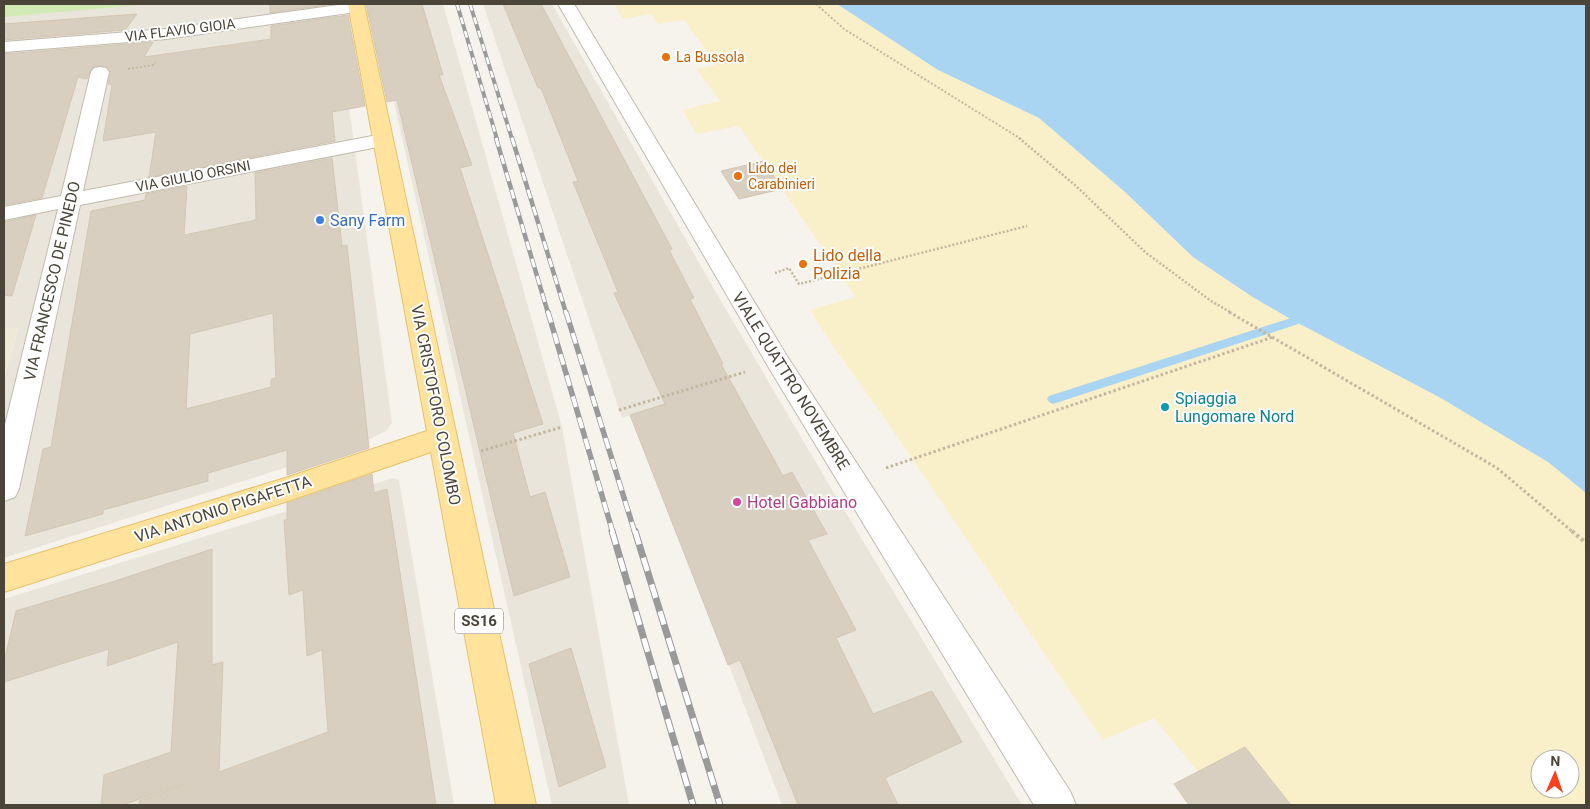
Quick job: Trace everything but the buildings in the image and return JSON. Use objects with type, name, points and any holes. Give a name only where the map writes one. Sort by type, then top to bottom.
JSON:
[{"type":"main road","name":"VIA CRISTOFORO COLOMBO","points":[[356,5],[516,805]]},
{"type":"main road","name":"VIA ANTONIO PIGAFETTA","points":[[4,578],[285,490],[443,437]]},
{"type":"street","name":"VIALE QUATTRO NOVEMBRE","points":[[566,4],[778,362],[1056,805]]},
{"type":"street","name":"VIA FLAVIO GIOIA","points":[[4,47],[166,34],[356,5]]},
{"type":"street","name":"VIA FRANCESCO DE PINEDO","points":[[4,489],[100,72]]},
{"type":"street","name":"VIA GIULIO ORSINI","points":[[4,213],[383,140]]},
{"type":"path","points":[[816,4],[844,29],[1016,134],[1076,186],[1145,252],[1211,301],[1498,468],[1586,543]]},
{"type":"path","points":[[775,273],[789,268],[799,284],[1027,226]]},
{"type":"path","points":[[886,468],[1273,337]]},
{"type":"path","points":[[619,410],[750,371]]},
{"type":"path","points":[[473,454],[562,427]]},
{"type":"shaded area","points":[[4,4],[335,4],[392,423],[386,431],[370,439],[284,468],[4,558],[4,379],[18,328],[4,330]]},
{"type":"shaded area","points":[[372,4],[443,4],[562,427],[629,805],[552,805]]},
{"type":"shaded area","points":[[483,4],[552,4],[714,289],[831,488],[1022,805],[782,805],[696,578],[630,415],[622,418]]},
{"type":"shaded area","points":[[18,327],[4,379],[4,330]]},
{"type":"shaded area","points":[[393,478],[399,480],[454,805],[4,805],[4,599]]},
{"type":"green space","points":[[4,4],[151,4],[4,17]]},
{"type":"sand","name":"Spiaggia Lungomare Nord","points":[[614,4],[837,4],[938,70],[1039,118],[1125,192],[1193,257],[1251,296],[1294,321],[1439,397],[1548,462],[1586,493],[1586,805],[1291,805],[1245,747],[1198,772],[1154,718],[1103,740],[810,310],[856,297],[739,126],[697,134],[682,110],[720,101],[696,69],[715,65],[715,62],[684,20],[658,24],[651,14],[623,19]]},
{"type":"water","points":[[837,4],[1586,4],[1586,493],[1548,462],[1439,397],[1294,321],[1251,296],[1193,257],[1125,192],[1039,118],[938,70]]},
{"type":"waterway","points":[[1053,399],[1294,321]]},
{"type":"railway","points":[[457,4],[497,139]]},
{"type":"railway","points":[[470,4],[512,139]]},
{"type":"railway","points":[[496,138],[548,313]]},
{"type":"railway","points":[[512,138],[566,313]]},
{"type":"railway","points":[[548,312],[613,533]]},
{"type":"railway","points":[[566,312],[635,533]]},
{"type":"railway","points":[[612,531],[693,805]]},
{"type":"railway","points":[[635,531],[720,805]]},
{"type":"place","name":"La Bussola","points":[[666,57]]},
{"type":"place","name":"Lido dei Carabinieri","points":[[738,176]]},
{"type":"place","name":"Sany Farm","points":[[320,220]]},
{"type":"place","name":"Lido della Polizia","points":[[803,264]]},
{"type":"place","name":"Spiaggia Lungomare Nord","points":[[1165,407]]},
{"type":"place","name":"Hotel Gabbiano","points":[[737,502]]}]
